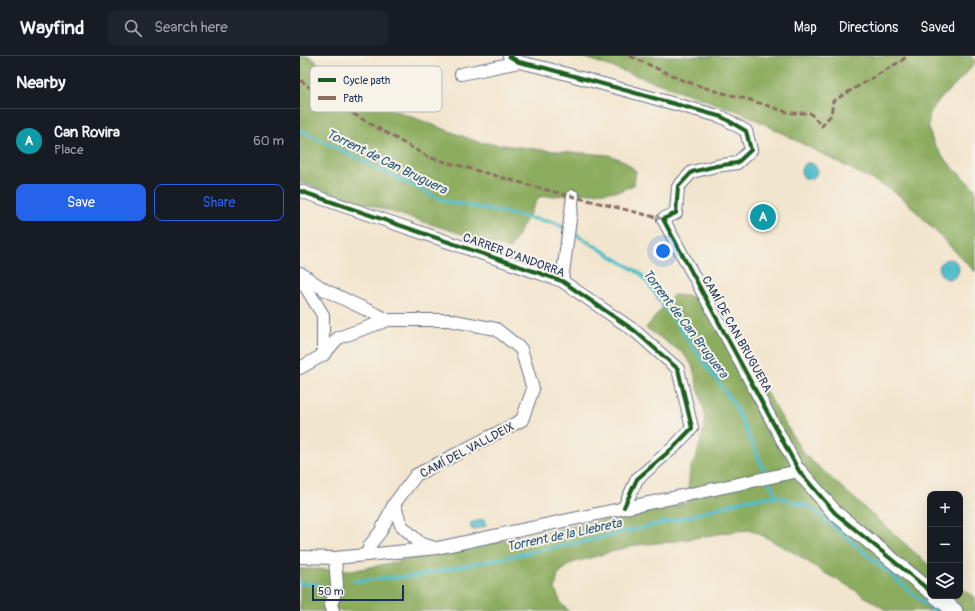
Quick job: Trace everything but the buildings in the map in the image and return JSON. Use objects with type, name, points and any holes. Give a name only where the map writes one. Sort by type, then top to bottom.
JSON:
[{"type":"street","points":[[461,74],[514,59]]},
{"type":"street","name":"CAMÍ DE CAN BRUGUERA","points":[[514,59],[722,117],[746,131],[751,150],[737,163],[692,172],[678,187],[676,213],[663,219],[799,471]]},
{"type":"street","name":"CARRER D'ANDORRA","points":[[300,191],[562,281],[635,332],[678,369],[692,428],[674,447],[637,479],[624,507]]},
{"type":"street","points":[[562,281],[574,196]]},
{"type":"street","points":[[300,273],[325,290],[388,320]]},
{"type":"street","points":[[300,278],[323,315],[322,355]]},
{"type":"street","name":"CAMÍ DEL VALLDEIX","points":[[300,368],[322,355],[338,338],[388,320],[449,320],[496,329],[521,348],[533,389],[522,420],[416,475],[394,504],[382,530],[370,545],[367,555]]},
{"type":"street","points":[[300,557],[335,558],[437,548],[799,471],[835,513],[927,589]]},
{"type":"street","points":[[394,504],[401,525],[421,544],[437,548]]},
{"type":"street","points":[[333,611],[331,605],[338,586],[335,558]]},
{"type":"street","points":[[940,599],[955,611]]},
{"type":"green space","points":[[300,56],[309,56],[322,66],[310,66],[310,112],[399,112],[478,142],[543,150],[609,155],[624,161],[636,171],[634,185],[619,191],[539,197],[510,249],[300,183]]},
{"type":"green space","points":[[580,56],[971,56],[975,63],[941,98],[930,112],[929,129],[937,149],[975,189],[975,272],[905,200],[890,189],[743,113]]},
{"type":"green space","points":[[673,295],[689,296],[708,304],[720,316],[803,453],[927,563],[927,599],[963,599],[963,590],[975,597],[975,611],[887,611],[798,555],[752,530],[736,531],[670,542],[636,545],[572,563],[558,574],[555,589],[561,603],[569,611],[300,611],[300,569],[356,570],[687,503],[690,469],[697,455],[705,424],[704,410],[692,365],[683,353],[646,328]]},
{"type":"water","points":[[809,163],[816,168],[817,171],[812,178],[809,179],[802,174],[801,171],[806,164]]},
{"type":"water","points":[[949,259],[956,262],[959,269],[956,276],[949,279],[942,276],[939,269],[942,262]]},
{"type":"water","points":[[484,519],[486,526],[472,530],[470,523]]},
{"type":"waterway","name":"Torrent de Can Bruguera","points":[[300,130],[444,201],[556,223],[566,229]]},
{"type":"waterway","name":"Torrent de Can Bruguera","points":[[572,232],[641,274],[734,404],[776,496],[810,507],[934,611]]},
{"type":"waterway","name":"Torrent de la Llebreta","points":[[354,581],[415,576],[596,539],[687,517],[745,500],[776,496]]},
{"type":"waterway","name":"Torrent de la Llebreta","points":[[300,583],[319,585]]},
{"type":"marked path","points":[[630,56],[682,80],[715,91],[747,99],[790,113],[810,113],[822,126],[831,115],[833,101],[907,56]]},
{"type":"marked path","points":[[300,80],[310,88]]},
{"type":"marked path","points":[[350,112],[428,157],[543,189],[663,219]]},
{"type":"cycle path","points":[[509,56],[519,62],[722,117],[746,131],[751,150],[737,163],[692,172],[678,187],[676,213],[663,219],[799,471],[835,513],[927,589]]},
{"type":"cycle path","points":[[300,191],[562,281],[635,331],[678,369],[692,428],[674,447],[637,479],[624,507]]},
{"type":"place","name":"Can Rovira","points":[[763,217]]}]
